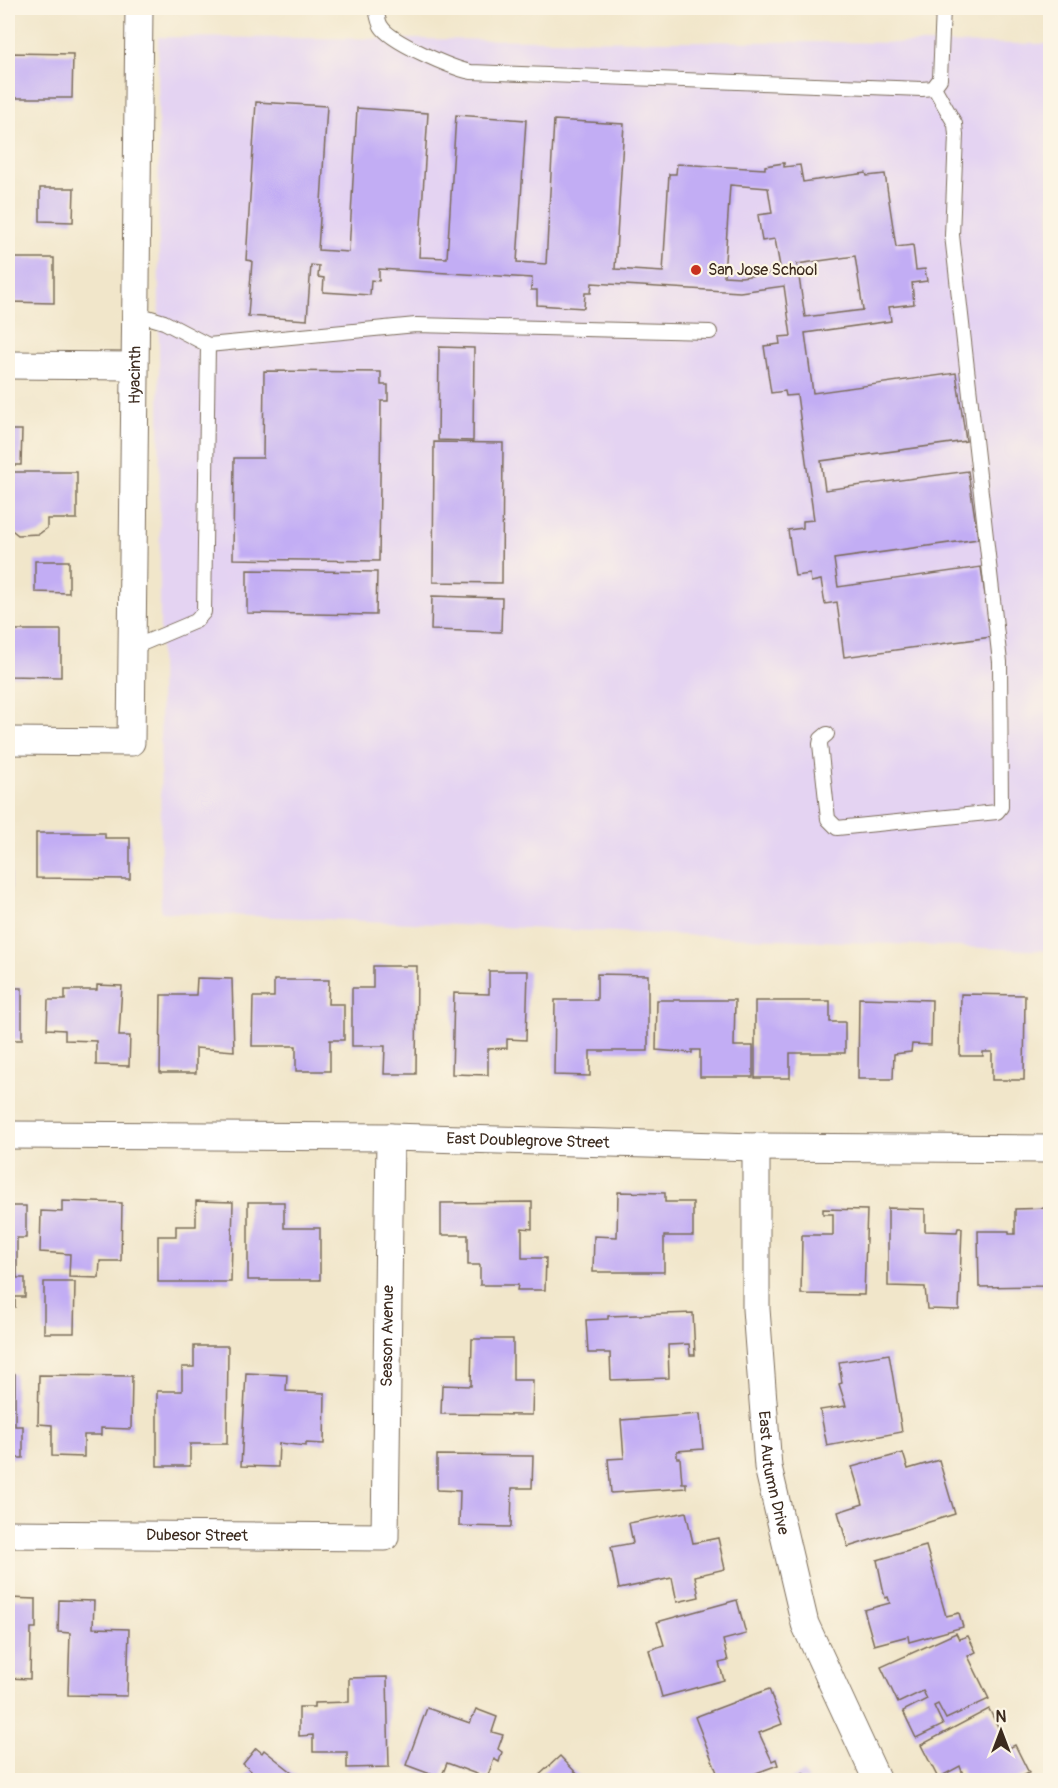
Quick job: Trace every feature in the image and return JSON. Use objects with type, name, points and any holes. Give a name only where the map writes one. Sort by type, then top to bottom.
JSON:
[{"type":"street","name":"Hyacinth","points":[[8,741],[131,742],[133,366],[139,8]]},
{"type":"street","points":[[8,365],[133,366]]},
{"type":"street","name":"East Doublegrove Street","points":[[8,1135],[390,1137],[756,1147],[1050,1149]]},
{"type":"street","name":"Season Avenue","points":[[385,1537],[390,1137]]},
{"type":"street","name":"East Autumn Drive","points":[[756,1147],[756,1309],[768,1467],[805,1624],[877,1780]]},
{"type":"street","name":"Dubesor Street","points":[[8,1533],[385,1537]]},
{"type":"lane","points":[[376,8],[381,26],[391,36],[458,69],[471,72],[922,90],[934,87],[940,79],[943,8]]},
{"type":"lane","points":[[827,734],[821,739],[820,744],[828,819],[837,828],[997,812],[1001,807],[1000,662],[952,235],[955,124],[934,87]]},
{"type":"lane","points":[[134,313],[164,322],[208,345],[416,325],[711,332]]},
{"type":"lane","points":[[132,648],[196,621],[204,612],[208,345]]},
{"type":"shaded area","points":[[158,37],[1050,44],[1050,951],[161,912]]},
{"type":"building","points":[[8,53],[73,54],[72,98],[8,98]]},
{"type":"building","points":[[256,102],[327,106],[318,250],[349,252],[357,108],[428,113],[419,257],[447,258],[456,115],[526,120],[517,262],[546,264],[554,120],[624,124],[615,269],[663,272],[669,174],[676,174],[677,164],[765,169],[765,166],[784,163],[784,167],[800,165],[803,182],[866,173],[867,176],[885,174],[896,247],[913,245],[916,270],[925,269],[927,281],[912,283],[914,304],[889,307],[891,321],[805,333],[813,393],[956,373],[966,441],[821,461],[825,490],[968,471],[978,539],[834,559],[838,587],[981,567],[991,637],[844,657],[837,602],[825,604],[821,580],[811,582],[810,574],[795,576],[788,530],[803,528],[803,521],[814,520],[797,395],[786,396],[785,391],[771,393],[764,346],[780,344],[779,337],[791,336],[784,286],[740,292],[592,283],[591,293],[585,293],[584,308],[537,305],[537,290],[531,290],[532,278],[379,269],[379,281],[371,280],[370,295],[323,292],[324,278],[318,277],[319,266],[311,265],[307,320],[248,316],[252,261],[246,260]],"holes":[[[730,185],[768,188],[772,213],[758,215],[762,241],[775,239],[781,272],[741,277],[724,276]],[[855,256],[863,310],[805,317],[797,264]]]},
{"type":"building","points":[[40,188],[74,188],[73,222],[40,221]]},
{"type":"building","points":[[8,258],[54,258],[54,303],[8,302]]},
{"type":"building","points":[[439,347],[474,348],[473,441],[438,440]]},
{"type":"building","points":[[264,371],[381,372],[381,385],[388,385],[388,401],[381,401],[379,561],[233,559],[234,458],[263,458]]},
{"type":"building","points":[[8,430],[22,430],[21,465],[8,465]]},
{"type":"building","points":[[434,442],[503,443],[502,583],[433,582]]},
{"type":"building","points":[[9,472],[77,472],[77,519],[47,519],[47,528],[39,534],[18,535],[8,527]]},
{"type":"building","points":[[35,561],[69,561],[69,593],[35,592]]},
{"type":"building","points":[[247,570],[377,572],[376,615],[247,613]]},
{"type":"building","points":[[432,596],[502,598],[501,632],[431,630]]},
{"type":"building","points":[[8,630],[61,630],[61,677],[8,676]]},
{"type":"building","points":[[36,833],[105,833],[105,838],[130,838],[130,879],[36,878]]},
{"type":"building","points":[[8,845],[11,845],[11,891],[8,891]]},
{"type":"building","points":[[373,966],[417,966],[416,1074],[384,1074],[385,1046],[352,1046],[352,988],[373,988]]},
{"type":"building","points":[[489,971],[528,971],[526,1040],[507,1039],[507,1048],[488,1049],[488,1075],[452,1074],[454,993],[489,994]]},
{"type":"building","points":[[597,974],[648,975],[648,1051],[590,1051],[590,1076],[554,1075],[555,1000],[597,1000]]},
{"type":"building","points":[[197,978],[232,979],[234,1051],[196,1048],[196,1073],[160,1073],[161,995],[196,995]]},
{"type":"building","points":[[274,980],[329,980],[328,1004],[344,1004],[344,1040],[330,1040],[330,1071],[296,1071],[296,1046],[252,1046],[253,997],[274,997]]},
{"type":"building","points":[[97,985],[122,986],[119,1036],[130,1036],[129,1066],[96,1065],[96,1041],[65,1040],[65,1030],[47,1029],[48,1000],[65,1000],[65,990],[97,990]]},
{"type":"building","points":[[8,988],[22,988],[22,1040],[12,1040],[12,1043],[8,1043]]},
{"type":"building","points":[[961,994],[1025,995],[1024,1080],[992,1080],[992,1052],[983,1052],[983,1056],[960,1056]]},
{"type":"building","points":[[859,998],[932,1000],[931,1045],[912,1044],[911,1052],[894,1054],[893,1079],[858,1079]]},
{"type":"building","points":[[657,1000],[735,1000],[734,1046],[753,1046],[753,1077],[700,1077],[700,1050],[692,1050],[692,1053],[656,1050]]},
{"type":"building","points":[[755,1001],[830,1001],[830,1022],[845,1022],[845,1053],[790,1053],[790,1078],[755,1078]]},
{"type":"building","points":[[618,1192],[665,1193],[665,1202],[693,1202],[693,1236],[664,1236],[664,1272],[593,1272],[594,1236],[617,1237]]},
{"type":"building","points":[[62,1201],[122,1203],[121,1261],[100,1261],[99,1278],[69,1277],[70,1254],[40,1252],[41,1211],[62,1212]]},
{"type":"building","points":[[196,1201],[233,1202],[231,1282],[158,1282],[158,1236],[176,1236],[176,1226],[196,1226]]},
{"type":"building","points":[[248,1202],[284,1202],[284,1228],[320,1228],[320,1280],[248,1280]]},
{"type":"building","points":[[532,1202],[532,1229],[522,1228],[522,1258],[546,1258],[545,1290],[517,1290],[518,1285],[480,1285],[480,1265],[468,1265],[468,1235],[441,1235],[441,1203]]},
{"type":"building","points":[[8,1206],[26,1206],[26,1238],[17,1238],[17,1278],[25,1278],[25,1297],[15,1297],[15,1307],[8,1307]]},
{"type":"building","points":[[888,1208],[925,1209],[925,1231],[957,1232],[958,1228],[962,1228],[959,1310],[927,1309],[925,1287],[888,1286]]},
{"type":"building","points":[[1050,1208],[1050,1286],[979,1287],[978,1231],[1009,1231],[1009,1234],[1015,1234],[1015,1209]]},
{"type":"building","points":[[823,1209],[867,1210],[864,1295],[801,1294],[802,1235],[833,1235],[833,1214],[823,1214]]},
{"type":"building","points":[[44,1282],[75,1282],[74,1333],[44,1333]]},
{"type":"building","points":[[693,1313],[695,1355],[690,1355],[689,1344],[668,1345],[669,1378],[611,1380],[610,1353],[588,1353],[586,1320],[608,1319],[608,1316]]},
{"type":"building","points":[[472,1339],[513,1339],[513,1380],[533,1380],[532,1415],[441,1414],[442,1385],[471,1386]]},
{"type":"building","points":[[194,1346],[228,1346],[227,1444],[190,1444],[190,1466],[157,1466],[157,1391],[182,1391],[182,1367],[194,1367]]},
{"type":"building","points":[[889,1354],[902,1432],[827,1446],[820,1410],[846,1406],[839,1384],[842,1383],[839,1362]]},
{"type":"building","points":[[246,1373],[287,1375],[286,1391],[325,1393],[324,1444],[306,1443],[306,1446],[279,1443],[278,1467],[241,1466]]},
{"type":"building","points":[[8,1374],[15,1374],[15,1426],[23,1426],[23,1458],[8,1458]]},
{"type":"building","points":[[39,1375],[132,1376],[131,1429],[101,1428],[101,1435],[84,1435],[84,1457],[52,1456],[52,1425],[38,1424]]},
{"type":"building","points":[[700,1414],[703,1449],[677,1451],[677,1458],[680,1458],[682,1483],[686,1483],[686,1488],[611,1493],[608,1459],[624,1458],[621,1420]]},
{"type":"building","points":[[903,1453],[908,1469],[939,1460],[955,1514],[848,1547],[838,1512],[863,1504],[852,1467]]},
{"type":"building","points":[[437,1455],[533,1456],[532,1488],[512,1488],[511,1527],[459,1526],[460,1491],[437,1490]]},
{"type":"building","points":[[686,1512],[693,1543],[718,1538],[725,1569],[695,1576],[699,1597],[677,1602],[672,1578],[619,1589],[611,1547],[633,1543],[629,1523]]},
{"type":"building","points":[[926,1546],[946,1616],[959,1613],[963,1627],[909,1642],[908,1636],[874,1645],[864,1610],[890,1603],[888,1597],[885,1598],[877,1560]]},
{"type":"building","points":[[8,1598],[36,1599],[36,1628],[31,1628],[30,1679],[8,1678]]},
{"type":"building","points":[[59,1600],[94,1601],[93,1628],[129,1629],[127,1696],[68,1695],[70,1633],[58,1632]]},
{"type":"building","points":[[737,1600],[746,1634],[723,1640],[728,1661],[719,1663],[724,1680],[662,1697],[649,1650],[664,1645],[657,1622]]},
{"type":"building","points":[[956,1633],[959,1639],[968,1636],[976,1652],[968,1656],[989,1699],[946,1719],[938,1704],[934,1706],[943,1725],[916,1738],[903,1711],[927,1699],[923,1691],[898,1703],[881,1667]]},
{"type":"building","points":[[387,1677],[389,1767],[347,1768],[347,1752],[313,1752],[313,1735],[299,1736],[299,1707],[314,1707],[314,1703],[349,1702],[349,1678]]},
{"type":"building","points":[[769,1689],[782,1724],[759,1733],[772,1761],[776,1759],[778,1765],[737,1780],[720,1780],[695,1717]]},
{"type":"building","points":[[427,1708],[470,1723],[476,1709],[497,1717],[492,1732],[503,1735],[498,1749],[502,1752],[499,1762],[494,1759],[487,1778],[447,1763],[441,1778],[406,1765]]},
{"type":"building","points":[[989,1709],[1009,1748],[1015,1745],[1029,1773],[1014,1780],[965,1780],[960,1766],[938,1778],[921,1745]]},
{"type":"building","points":[[256,1748],[262,1753],[264,1750],[302,1780],[243,1780],[251,1771],[243,1764]]},
{"type":"building","points":[[560,1756],[583,1780],[534,1780]]},
{"type":"building","points":[[803,1773],[808,1780],[790,1780]]},
{"type":"place","name":"San Jose School","points":[[696,270]]}]
